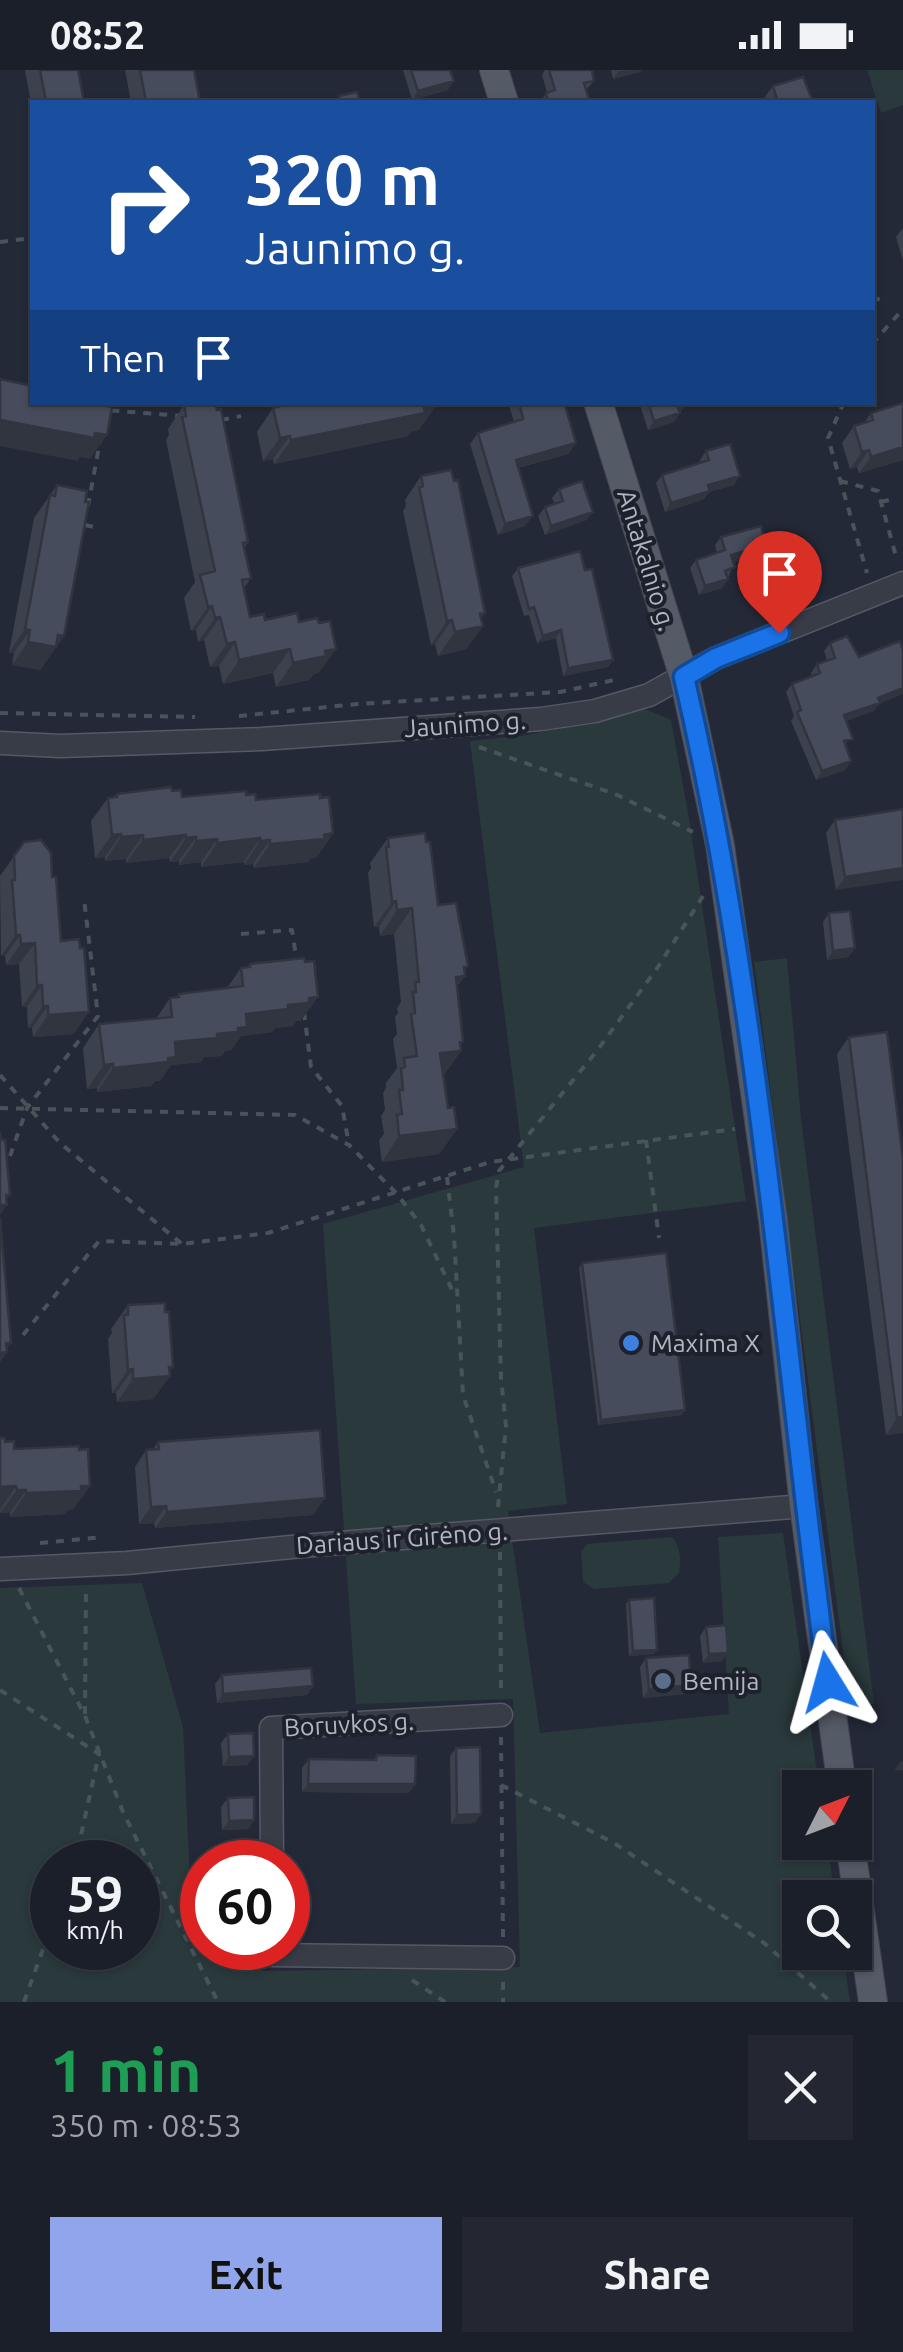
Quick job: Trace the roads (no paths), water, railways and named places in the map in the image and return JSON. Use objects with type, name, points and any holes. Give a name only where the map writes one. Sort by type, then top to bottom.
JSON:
[{"type":"main road","points":[[494,70],[503,100]]},
{"type":"main road","name":"Antakalnio g.","points":[[599,405],[684,677],[722,855],[774,1220],[804,1506],[840,1770]]},
{"type":"main road","points":[[853,1860],[874,2002]]},
{"type":"street","name":"Jaunimo g.","points":[[0,743],[60,746],[262,739],[541,719],[595,710],[649,695],[716,658],[874,596],[901,574]]},
{"type":"street","name":"Dariaus ir Girėno g.","points":[[5,1569],[804,1506]]},
{"type":"street","name":"Boruvkos g.","points":[[272,1840],[271,1728],[501,1714]]},
{"type":"street","points":[[310,1955],[503,1958]]},
{"type":"place","name":"Maxima X","points":[[631,1343]]},
{"type":"place","name":"Bemija","points":[[663,1681]]}]
